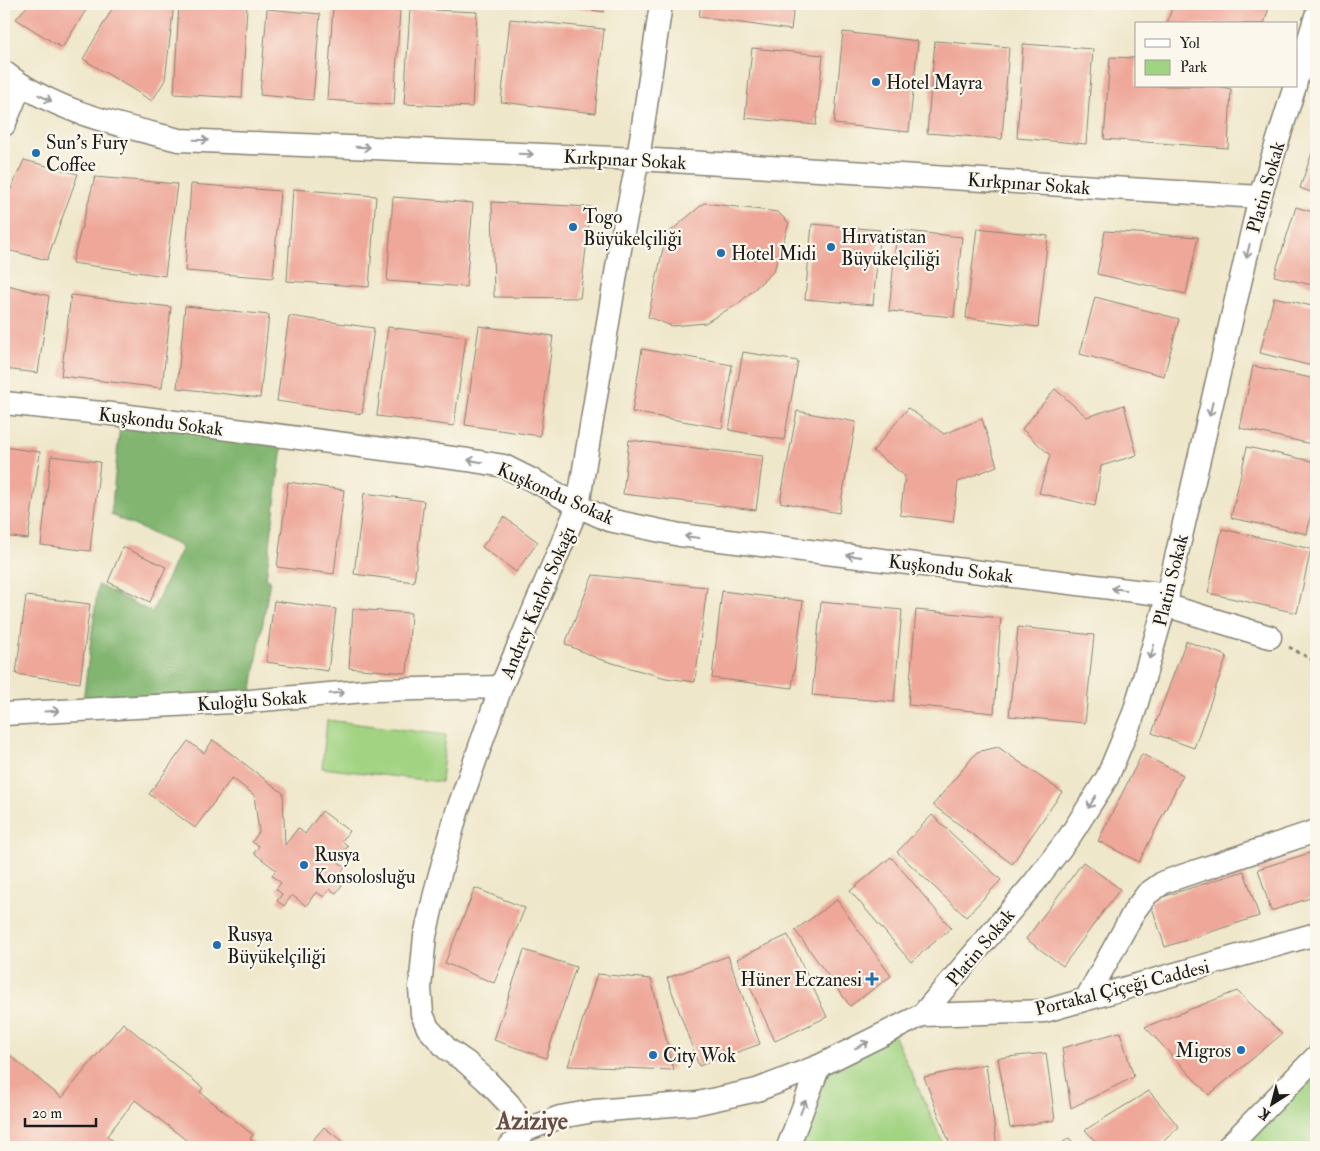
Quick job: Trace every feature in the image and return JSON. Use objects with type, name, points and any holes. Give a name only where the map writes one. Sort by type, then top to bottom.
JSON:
[{"type":"street","name":"Andrey Karlov Sokağı","points":[[526,1130],[509,1104],[486,1080],[466,1062],[447,1049],[428,1028],[422,1014],[420,988],[425,936],[457,812],[501,687],[578,506],[622,237],[638,159],[661,4]]},
{"type":"street","points":[[1298,74],[1316,16]]},
{"type":"street","name":"Kırkpınar Sokak","points":[[12,79],[64,107],[108,122],[179,140],[638,159],[1260,197]]},
{"type":"street","points":[[4,125],[12,79]]},
{"type":"street","name":"Platin Sokak","points":[[922,1015],[1034,883],[1070,836],[1107,778],[1134,713],[1166,600],[1260,197],[1293,88]]},
{"type":"street","name":"Kuşkondu Sokak","points":[[4,403],[121,416],[504,466],[578,506],[609,520],[680,535],[1166,600],[1270,637]]},
{"type":"street","name":"Kuloğlu Sokak","points":[[4,714],[250,701],[375,690],[501,687]]},
{"type":"street","points":[[1086,999],[1135,910],[1147,894],[1164,882],[1316,831]]},
{"type":"street","name":"Portakal Çiçeği Caddesi","points":[[526,1130],[560,1117],[594,1111],[641,1109],[708,1101],[757,1090],[818,1066],[922,1015],[1045,1011],[1316,934]]},
{"type":"street","points":[[1228,1147],[1316,1057]]},
{"type":"street","points":[[788,1147],[818,1066]]},
{"type":"street","points":[[509,1147],[526,1130]]},
{"type":"path","points":[[1270,637],[1316,662]]},
{"type":"green space","points":[[121,415],[283,437],[266,579],[270,580],[250,701],[82,709],[98,585],[152,612],[182,547],[111,515]]},
{"type":"green space","points":[[327,720],[446,735],[441,782],[322,768]]},
{"type":"green space","points":[[892,1030],[945,1147],[788,1147],[819,1066]]},
{"type":"green space","points":[[1316,1057],[1316,1147],[1228,1147]]},
{"type":"building","points":[[29,4],[90,4],[62,48],[16,19]]},
{"type":"building","points":[[115,4],[174,4],[165,80],[152,101],[83,59]]},
{"type":"building","points":[[179,4],[247,6],[242,98],[174,94]]},
{"type":"building","points":[[555,4],[605,4],[604,12]]},
{"type":"building","points":[[701,4],[794,4],[791,30],[699,17]]},
{"type":"building","points":[[1173,4],[1270,4],[1265,22],[1168,22]]},
{"type":"building","points":[[333,6],[400,10],[394,105],[327,100]]},
{"type":"building","points":[[267,9],[320,14],[313,100],[260,95]]},
{"type":"building","points":[[410,9],[477,12],[472,107],[404,104]]},
{"type":"building","points":[[510,19],[604,29],[595,113],[501,102]]},
{"type":"building","name":"Hotel Mayra","points":[[843,32],[918,41],[909,132],[834,124]]},
{"type":"building","points":[[935,41],[1009,47],[1002,139],[927,133]]},
{"type":"building","points":[[1023,44],[1093,49],[1086,144],[1017,138]]},
{"type":"building","points":[[752,48],[823,55],[816,125],[745,118]]},
{"type":"building","points":[[1110,57],[1135,58],[1135,88],[1231,89],[1228,148],[1104,139]]},
{"type":"building","points":[[1316,141],[1316,194],[1300,188]]},
{"type":"building","points":[[24,160],[78,174],[47,260],[4,249],[4,204]]},
{"type":"building","points":[[95,177],[177,184],[165,276],[72,263]]},
{"type":"building","points":[[191,184],[280,191],[273,278],[185,271]]},
{"type":"building","points":[[293,189],[376,196],[369,287],[287,281]]},
{"type":"building","points":[[393,197],[473,203],[466,287],[387,281]]},
{"type":"building","points":[[492,202],[591,207],[580,298],[494,297]]},
{"type":"building","name":"Hotel Midi","points":[[704,203],[778,212],[789,223],[774,271],[739,303],[705,323],[672,326],[648,317],[666,235]]},
{"type":"building","points":[[1296,207],[1316,213],[1316,286],[1274,276]]},
{"type":"building","points":[[812,224],[880,230],[873,305],[805,299]]},
{"type":"building","points":[[977,228],[1048,236],[1038,327],[966,318]]},
{"type":"building","points":[[897,230],[962,237],[954,317],[889,311]]},
{"type":"building","points":[[1105,231],[1198,237],[1186,294],[1097,274]]},
{"type":"building","points":[[4,284],[49,296],[38,373],[4,369]]},
{"type":"building","points":[[71,295],[171,307],[162,388],[61,376]]},
{"type":"building","points":[[1095,297],[1179,319],[1164,376],[1080,354]]},
{"type":"building","points":[[1274,297],[1316,307],[1316,367],[1260,353]]},
{"type":"building","points":[[185,306],[269,315],[260,398],[177,388]]},
{"type":"building","points":[[289,316],[374,328],[362,414],[277,401]]},
{"type":"building","points":[[479,326],[553,336],[540,436],[465,425]]},
{"type":"building","points":[[388,327],[466,337],[454,426],[377,416]]},
{"type":"building","points":[[642,349],[732,365],[722,428],[632,412]]},
{"type":"building","points":[[743,352],[798,361],[784,440],[729,430]]},
{"type":"building","points":[[1253,366],[1316,379],[1316,445],[1240,428]]},
{"type":"building","points":[[1055,389],[1087,417],[1124,405],[1137,455],[1101,466],[1095,506],[1039,493],[1050,455],[1022,429]]},
{"type":"building","points":[[908,408],[944,434],[982,419],[997,466],[958,482],[953,522],[900,515],[905,476],[873,451]]},
{"type":"building","points":[[797,411],[856,422],[839,513],[780,502]]},
{"type":"building","points":[[629,440],[763,456],[756,510],[623,494]]},
{"type":"building","points":[[4,447],[40,452],[28,539],[4,536]]},
{"type":"building","points":[[1247,447],[1316,462],[1316,490],[1307,534],[1231,518]]},
{"type":"building","points":[[51,456],[100,462],[90,551],[41,545]]},
{"type":"building","points":[[288,482],[344,490],[334,574],[277,567]]},
{"type":"building","points":[[364,493],[424,501],[414,582],[354,574]]},
{"type":"building","points":[[504,517],[538,542],[516,572],[482,547]]},
{"type":"building","points":[[1222,529],[1311,549],[1297,613],[1208,593]]},
{"type":"building","points":[[123,547],[166,567],[150,602],[108,582]]},
{"type":"building","points":[[593,575],[707,587],[695,682],[666,678],[599,659],[565,644]]},
{"type":"building","points":[[722,591],[803,601],[792,688],[712,678]]},
{"type":"building","points":[[26,596],[90,604],[80,683],[16,674]]},
{"type":"building","points":[[274,601],[336,609],[328,671],[266,662]]},
{"type":"building","points":[[821,602],[902,610],[894,702],[812,695]]},
{"type":"building","points":[[353,609],[411,613],[407,673],[349,668]]},
{"type":"building","points":[[916,610],[1001,618],[994,713],[908,705]]},
{"type":"building","points":[[1018,627],[1094,635],[1085,723],[1009,716]]},
{"type":"building","points":[[1186,641],[1227,656],[1194,748],[1152,733]]},
{"type":"building","points":[[213,740],[283,793],[285,845],[298,828],[305,834],[322,811],[349,831],[342,841],[348,846],[337,861],[345,867],[336,880],[342,885],[336,893],[330,889],[324,897],[316,892],[306,906],[292,895],[284,906],[277,901],[282,894],[276,889],[281,883],[272,875],[276,870],[254,853],[259,846],[252,842],[259,832],[254,795],[232,778],[195,828],[149,794],[188,741],[204,753]]},
{"type":"building","points":[[998,747],[1062,792],[1012,864],[933,805],[977,752]]},
{"type":"building","points":[[1142,754],[1183,775],[1139,862],[1098,841]]},
{"type":"building","points":[[932,815],[1001,880],[966,917],[897,852]]},
{"type":"building","points":[[1316,851],[1316,896],[1271,911],[1258,869]]},
{"type":"building","points":[[891,857],[951,928],[911,962],[850,891]]},
{"type":"building","points":[[1083,862],[1120,889],[1063,966],[1026,939]]},
{"type":"building","points":[[1244,871],[1259,916],[1165,947],[1150,901]]},
{"type":"building","points":[[475,888],[525,908],[494,983],[445,963]]},
{"type":"building","points":[[837,900],[891,976],[850,1006],[795,930]]},
{"type":"building","points":[[788,935],[827,1017],[775,1041],[737,959]]},
{"type":"building","points":[[524,950],[576,967],[546,1058],[494,1040]]},
{"type":"building","points":[[728,956],[760,1044],[699,1066],[667,978]]},
{"type":"building","points":[[597,974],[651,979],[674,1070],[568,1066]]},
{"type":"building","points":[[1237,991],[1282,1034],[1209,1095],[1145,1027]]},
{"type":"building","points":[[123,1023],[203,1088],[200,1092],[253,1135],[250,1139],[260,1147],[195,1147],[135,1100],[107,1136],[121,1147],[4,1147],[4,1059],[8,1054],[62,1098]]},
{"type":"building","points":[[1120,1032],[1134,1077],[1071,1108],[1062,1048]]},
{"type":"building","points":[[1046,1053],[1055,1120],[1010,1128],[998,1058]]},
{"type":"building","points":[[986,1064],[997,1147],[951,1147],[924,1077]]},
{"type":"building","points":[[1149,1091],[1179,1127],[1157,1147],[1101,1147],[1085,1130]]},
{"type":"building","points":[[324,1127],[349,1147],[307,1147]]},
{"type":"building","points":[[1069,1138],[1078,1147],[1056,1147]]},
{"type":"place","name":"Hotel Mayra","points":[[876,82]]},
{"type":"place","name":"Sun's Fury Coffee","points":[[36,153]]},
{"type":"place","name":"Togo Büyükelçiliği","points":[[573,227]]},
{"type":"place","name":"Hırvatistan Büyükelçiliği","points":[[831,247]]},
{"type":"place","name":"Hotel Midi","points":[[721,253]]},
{"type":"place","name":"Rusya Konsolosluğu","points":[[304,865]]},
{"type":"place","name":"Rusya Büyükelçiliği","points":[[217,945]]},
{"type":"place","name":"Hüner Eczanesi","points":[[872,979]]},
{"type":"place","name":"Migros","points":[[1241,1050]]},
{"type":"place","name":"City Wok","points":[[653,1055]]},
{"type":"district","name":"Aziziye","points":[[532,1121]]}]
